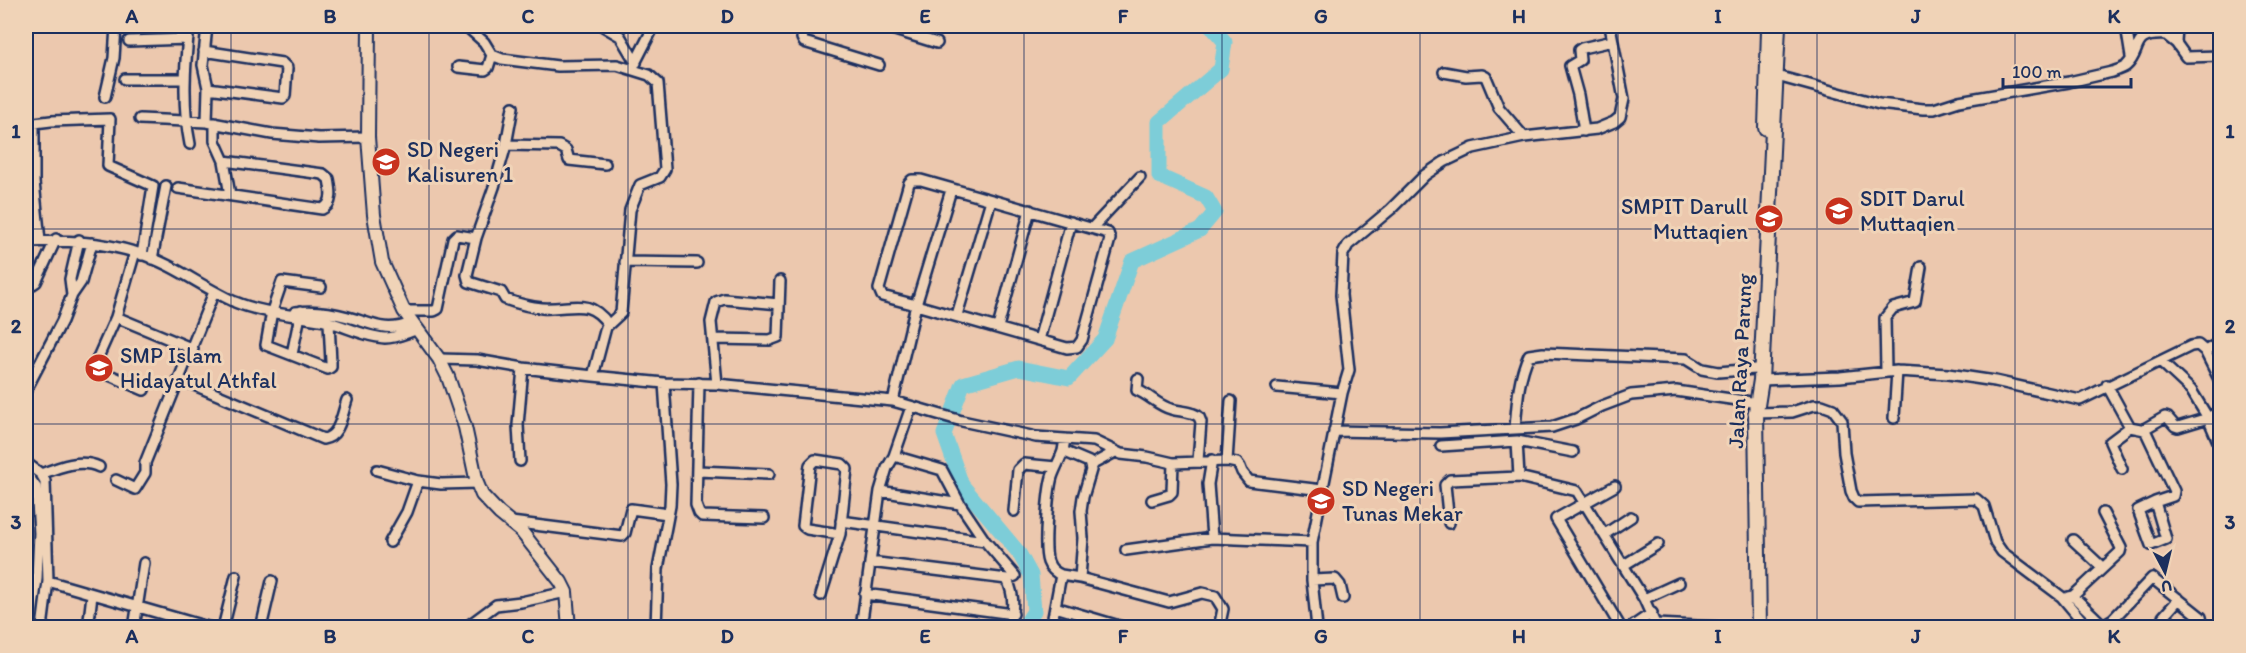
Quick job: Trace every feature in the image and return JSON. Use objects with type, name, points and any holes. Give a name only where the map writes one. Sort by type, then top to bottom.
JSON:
[{"type":"highway","name":"Jalan Raya Parung","points":[[1769,26],[1773,84]]},
{"type":"highway","name":"Jalan Raya Parung","points":[[1753,627],[1752,409],[1758,375],[1778,26]]},
{"type":"highway","name":"Jalan Raya Parung","points":[[1752,409],[1759,627]]},
{"type":"main road","points":[[369,26],[368,137],[374,215],[382,262],[404,311],[439,359],[448,377],[465,427],[477,483],[482,495],[531,541],[561,582],[566,592],[569,627]]},
{"type":"street","points":[[105,97],[114,58],[116,26]]},
{"type":"street","points":[[189,26],[184,79],[186,122],[190,144]]},
{"type":"street","points":[[207,26],[203,65],[211,122],[215,141],[224,161],[230,195]]},
{"type":"street","points":[[466,26],[484,42],[492,55],[502,59],[558,66],[634,66],[658,83],[664,169],[658,178],[640,184],[635,195],[630,210],[621,313],[608,324],[593,376]]},
{"type":"street","points":[[603,26],[620,36],[634,66]]},
{"type":"street","points":[[634,66],[654,26]]},
{"type":"street","points":[[805,26],[802,38],[804,42],[879,65]]},
{"type":"street","points":[[882,26],[937,43]]},
{"type":"street","points":[[1317,627],[1312,580],[1312,542],[1334,430],[1349,370],[1341,286],[1343,254],[1348,244],[1391,209],[1425,175],[1444,162],[1473,148],[1524,137],[1584,131],[1608,126],[1620,117],[1624,109],[1624,99],[1610,26]]},
{"type":"street","points":[[2126,26],[2131,60]]},
{"type":"street","points":[[2176,43],[2177,26]]},
{"type":"street","points":[[1773,84],[1879,104],[1934,109],[1959,101],[2027,91],[2124,68],[2131,60],[2138,43],[2153,34],[2166,35],[2176,43],[2186,57],[2220,56]]},
{"type":"street","points":[[129,41],[188,39]]},
{"type":"street","points":[[1584,131],[1570,66],[1580,60],[1579,50],[1582,48],[1613,41]]},
{"type":"street","points":[[204,51],[282,63],[287,70],[283,98],[208,88]]},
{"type":"street","points":[[458,68],[485,70],[488,68],[492,55]]},
{"type":"street","points":[[1444,72],[1486,77],[1499,108],[1524,137]]},
{"type":"street","points":[[124,79],[184,79]]},
{"type":"street","points":[[513,107],[506,145],[476,238],[467,274],[469,282],[501,292],[505,299],[539,308],[582,305],[590,307],[599,313],[608,324]]},
{"type":"street","points":[[40,241],[30,124],[110,119],[108,166],[153,186],[138,254],[116,317],[96,358],[95,366],[98,370],[144,390]]},
{"type":"street","points":[[140,119],[211,122],[272,134],[320,138],[368,137]]},
{"type":"street","points":[[506,145],[559,146],[566,150],[569,160],[605,164]]},
{"type":"street","points":[[178,188],[322,210],[328,207],[331,189],[329,179],[323,174],[224,161]]},
{"type":"street","points":[[1092,228],[1140,177]]},
{"type":"street","points":[[912,180],[921,180],[1092,228],[1108,233],[1110,239],[1080,345],[1067,348],[957,315],[916,306],[882,296],[879,289],[909,183],[912,180]]},
{"type":"street","points":[[152,259],[166,186]]},
{"type":"street","points":[[893,401],[916,306],[951,189]]},
{"type":"street","points":[[957,315],[992,200]]},
{"type":"street","points":[[998,327],[1030,210]]},
{"type":"street","points":[[1039,340],[1071,222]]},
{"type":"street","points":[[404,311],[438,309],[453,239],[457,235],[476,238]]},
{"type":"street","points":[[26,284],[30,286],[36,282],[56,240]]},
{"type":"street","points":[[26,242],[79,240],[138,254],[183,273],[214,292],[239,303],[272,311],[339,314],[387,329],[414,326]]},
{"type":"street","points":[[72,295],[70,279],[79,240]]},
{"type":"street","points":[[26,390],[62,321],[72,295],[81,282],[92,243]]},
{"type":"street","points":[[625,262],[697,263]]},
{"type":"street","points":[[1886,372],[1885,318],[1893,308],[1915,302],[1921,267]]},
{"type":"street","points":[[714,339],[775,339],[779,334],[780,281]]},
{"type":"street","points":[[321,287],[282,282],[272,311],[266,345],[323,368],[329,368],[332,349],[329,323]]},
{"type":"street","points":[[116,480],[132,489],[137,487],[145,473],[145,463],[193,349],[214,292]]},
{"type":"street","points":[[717,384],[712,313],[716,302],[720,299],[779,303]]},
{"type":"street","points":[[292,354],[300,314]]},
{"type":"street","points":[[300,314],[377,337],[388,338],[414,326]]},
{"type":"street","points":[[116,317],[193,349]]},
{"type":"street","points":[[2205,351],[2220,342]]},
{"type":"street","points":[[1515,429],[1525,365],[1529,355],[1544,353],[1686,359],[1702,369],[1758,375],[1840,377],[1897,371],[1948,374],[1995,381],[2080,400],[2107,385],[2191,346],[2198,345],[2205,351],[2220,381]]},
{"type":"street","points":[[439,359],[477,360],[523,368],[664,383],[717,384],[893,401],[1036,437],[1094,441],[1104,444],[1115,452],[1173,463],[1227,461],[1236,463],[1246,478],[1253,482],[1322,490]]},
{"type":"street","points":[[2160,361],[2191,390],[2208,418],[2220,446]]},
{"type":"street","points":[[520,461],[518,425],[523,368]]},
{"type":"street","points":[[1894,418],[1897,371]]},
{"type":"street","points":[[180,379],[323,439],[335,434],[347,400]]},
{"type":"street","points":[[1138,379],[1137,390],[1148,394],[1167,408],[1196,414],[1199,417],[1201,422],[1198,461]]},
{"type":"street","points":[[656,627],[658,569],[671,484],[664,383]]},
{"type":"street","points":[[699,384],[696,505],[699,513],[702,516],[764,519]]},
{"type":"street","points":[[2107,385],[2130,427]]},
{"type":"street","points":[[1276,387],[1342,393]]},
{"type":"street","points":[[1334,430],[1440,433],[1552,427],[1631,395],[1676,391],[1752,409],[1784,413],[1822,405],[1833,409],[1842,421],[1844,453],[1854,498],[1864,503],[1976,499],[1984,506],[1995,542],[2002,552],[2062,597],[2088,627]]},
{"type":"street","points":[[1227,461],[1231,401]]},
{"type":"street","points":[[861,627],[880,491],[911,407]]},
{"type":"street","points":[[2122,469],[2110,442],[2130,427],[2144,429],[2169,417],[2178,427],[2208,418],[2220,411]]},
{"type":"street","points":[[2144,429],[2174,491],[2173,496],[2155,502],[2138,510],[2151,545],[2166,539],[2155,502]]},
{"type":"street","points":[[1065,439],[1050,491],[1047,550],[1048,562],[1055,572],[1169,602],[1202,593],[1215,596],[1223,609],[1219,627]]},
{"type":"street","points":[[1516,441],[1519,477]]},
{"type":"street","points":[[1441,446],[1516,441],[1573,453]]},
{"type":"street","points":[[1063,451],[1085,459],[1091,465],[1083,497],[1080,578]]},
{"type":"street","points":[[1091,465],[1115,452]]},
{"type":"street","points":[[870,561],[1007,579],[1013,579],[1015,574],[985,541],[960,504],[942,470],[894,456]]},
{"type":"street","points":[[821,595],[840,534],[847,469],[845,466],[815,460],[811,462],[803,526],[807,529],[840,534]]},
{"type":"street","points":[[1212,460],[1208,484],[1212,538]]},
{"type":"street","points":[[26,463],[41,474],[45,481],[48,581],[42,627]]},
{"type":"street","points":[[41,474],[86,463],[99,467]]},
{"type":"street","points":[[1152,500],[1172,492],[1173,463]]},
{"type":"street","points":[[1014,511],[1018,470],[1021,465],[1056,467]]},
{"type":"street","points":[[377,470],[418,481],[441,484],[477,483]]},
{"type":"street","points":[[698,471],[769,474]]},
{"type":"street","points":[[26,472],[36,487],[39,533],[37,579],[30,627]]},
{"type":"street","points":[[1449,523],[1446,482],[1450,480],[1519,477],[1574,490],[1579,493],[1605,534],[1652,613],[1656,626],[1739,627]]},
{"type":"street","points":[[390,542],[407,512],[418,481]]},
{"type":"street","points":[[1615,486],[1556,519],[1621,627]]},
{"type":"street","points":[[880,491],[960,504]]},
{"type":"street","points":[[511,522],[622,536],[632,509],[668,514]]},
{"type":"street","points":[[2062,597],[2073,596],[2120,552],[2121,548],[2103,513]]},
{"type":"street","points":[[1605,534],[1631,517]]},
{"type":"street","points":[[841,521],[985,541]]},
{"type":"street","points":[[1126,550],[1212,538],[1312,542]]},
{"type":"street","points":[[2073,540],[2102,567]]},
{"type":"street","points":[[1624,566],[1658,544]]},
{"type":"street","points":[[134,627],[144,563]]},
{"type":"street","points":[[1051,627],[1061,575]]},
{"type":"street","points":[[223,627],[236,576]]},
{"type":"street","points":[[2073,596],[2103,625],[2113,619],[2152,578],[2201,617],[2202,622],[2197,627]]},
{"type":"street","points":[[26,579],[37,579]]},
{"type":"street","points":[[1007,579],[1013,593],[1013,614],[1008,627]]},
{"type":"street","points":[[1312,580],[1335,579],[1340,585],[1342,598]]},
{"type":"street","points":[[48,581],[211,627]]},
{"type":"street","points":[[261,627],[272,581]]},
{"type":"street","points":[[1644,599],[1679,583]]},
{"type":"street","points":[[465,627],[496,606],[566,592]]},
{"type":"street","points":[[865,594],[1013,614]]},
{"type":"street","points":[[88,627],[92,595]]},
{"type":"street","points":[[2163,616],[2179,599]]},
{"type":"street","points":[[1055,607],[1126,627]]},
{"type":"street","points":[[1630,627],[1652,613]]},
{"type":"waterway","points":[[1023,628],[1034,611],[1031,575],[1019,553],[962,485],[944,434],[963,384],[1019,368],[1069,378],[1105,339],[1132,261],[1200,230],[1215,212],[1206,197],[1159,176],[1159,122],[1221,69],[1225,42],[1211,26]]},
{"type":"place","name":"SD Negeri Kalisuren 1","points":[[386,162]]},
{"type":"place","name":"SDIT Darul Muttaqien","points":[[1839,211]]},
{"type":"place","name":"SMPIT Darull Muttaqien","points":[[1769,219]]},
{"type":"place","name":"SMP Islam Hidayatul Athfal","points":[[99,368]]},
{"type":"place","name":"SD Negeri Tunas Mekar","points":[[1321,501]]}]
